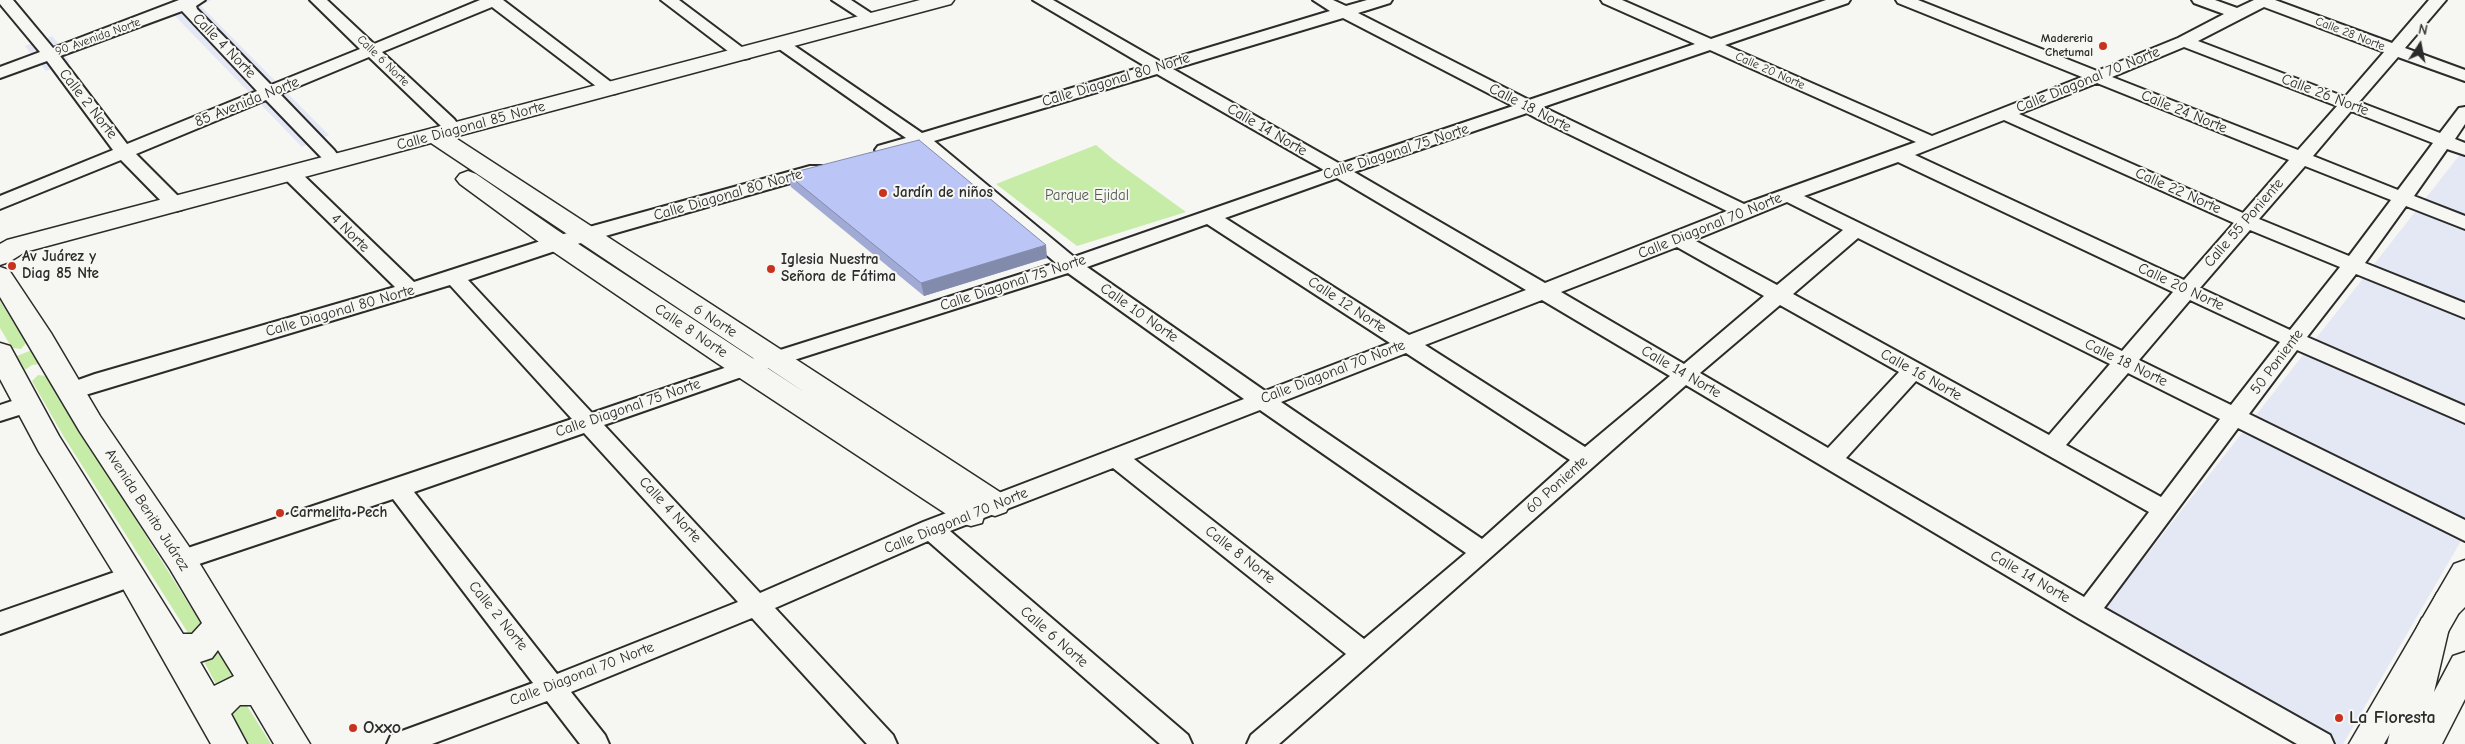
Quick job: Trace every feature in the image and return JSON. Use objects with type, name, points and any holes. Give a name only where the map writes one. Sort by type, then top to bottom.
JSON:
[{"type":"main road","name":"Calle Diagonal 85 Norte","points":[[738,50],[780,44],[913,0]]},
{"type":"main road","name":"Calle Diagonal 85 Norte","points":[[0,239],[291,174],[606,85],[867,16],[944,0]]},
{"type":"main road","name":"Calle Diagonal 85 Norte","points":[[0,256],[16,246],[328,154],[433,133]]},
{"type":"main road","name":"6 Norte","points":[[433,133],[774,360],[995,504]]},
{"type":"main road","name":"Calle 8 Norte","points":[[433,133],[548,236],[560,242],[746,368],[971,514]]},
{"type":"main road","name":"Avenida Benito Juárez","points":[[0,276],[41,340],[90,424],[181,560],[293,744]]},
{"type":"main road","points":[[41,340],[21,352],[0,354],[15,401],[49,444],[132,576],[176,648],[230,744]]},
{"type":"main road","points":[[15,401],[33,373],[38,371],[66,382]]},
{"type":"main road","points":[[2366,744],[2449,606],[2465,573]]},
{"type":"main road","points":[[2404,744],[2449,606]]},
{"type":"main road","points":[[176,648],[200,648],[220,626]]},
{"type":"main road","points":[[2424,744],[2465,666]]},
{"type":"main road","points":[[213,713],[220,701],[233,691],[258,689]]},
{"type":"street","name":"Calle 2 Norte","points":[[4,0],[50,55],[124,152],[172,200]]},
{"type":"street","name":"Calle 6 Norte","points":[[318,0],[371,50],[433,133]]},
{"type":"street","name":"85 Avenida Norte","points":[[0,203],[493,0]]},
{"type":"street","points":[[493,0],[606,85]]},
{"type":"street","points":[[669,0],[738,50]]},
{"type":"street","points":[[840,0],[867,16]]},
{"type":"street","name":"Calle 14 Norte","points":[[1041,0],[1542,290],[2087,611],[2321,744]]},
{"type":"street","name":"Calle 18 Norte","points":[[1321,0],[1530,107],[1743,211]]},
{"type":"street","name":"Calle Diagonal 80 Norte","points":[[864,156],[1384,0]]},
{"type":"street","name":"Calle 20 Norte","points":[[1609,0],[1932,142]]},
{"type":"street","name":"Calle Diagonal 75 Norte","points":[[181,560],[398,488],[746,368],[1071,265],[1338,171],[1842,0]]},
{"type":"street","name":"Calle 24 Norte","points":[[1904,0],[2465,223]]},
{"type":"street","points":[[2200,0],[2238,14]]},
{"type":"street","name":"Calle Diagonal 70 Norte","points":[[400,744],[553,687],[757,604],[931,529],[1542,290],[1678,239],[1743,211],[1899,155],[2097,77],[2184,41],[2264,0]]},
{"type":"street","name":"Calle 28 Norte","points":[[2264,0],[2394,51],[2465,76]]},
{"type":"street","name":"Calle 55 Poniente","points":[[2051,447],[2438,0]]},
{"type":"street","name":"90 Avenida Norte","points":[[0,73],[191,1]]},
{"type":"street","name":"Calle 4 Norte","points":[[191,1],[189,10],[328,154]]},
{"type":"street","name":"Calle 26 Norte","points":[[2184,41],[2465,149]]},
{"type":"street","name":"Calle 10 Norte","points":[[780,44],[921,139],[1071,265],[1262,400],[1484,552]]},
{"type":"street","name":"50 Poniente","points":[[2087,611],[2293,340],[2353,265],[2400,198],[2465,112]]},
{"type":"street","name":"Calle 22 Norte","points":[[2003,114],[2245,221],[2465,311]]},
{"type":"street","name":"Calle 20 Norte","points":[[1899,155],[2293,340],[2465,415]]},
{"type":"street","name":"Calle Diagonal 80 Norte","points":[[66,382],[103,380],[454,277],[560,242],[587,236],[836,164]]},
{"type":"street","name":"4 Norte","points":[[291,174],[410,290]]},
{"type":"street","name":"Calle 18 Norte","points":[[1788,195],[2465,531]]},
{"type":"street","name":"Calle 12 Norte","points":[[1209,216],[1586,459]]},
{"type":"street","name":"60 Poniente","points":[[1260,744],[1484,552],[1586,459],[1687,375],[1778,294],[1856,229]]},
{"type":"street","name":"Calle 16 Norte","points":[[1678,239],[2164,510]]},
{"type":"street","name":"Calle 4 Norte","points":[[454,277],[884,744]]},
{"type":"street","points":[[1830,460],[1913,370]]},
{"type":"street","name":"Calle 8 Norte","points":[[1115,457],[1364,654]]},
{"type":"street","name":"Calle 2 Norte","points":[[398,488],[596,744]]},
{"type":"street","name":"Calle 6 Norte","points":[[931,529],[1179,744]]},
{"type":"street","points":[[0,623],[132,576]]},
{"type":"shaded area","points":[[179,0],[212,0],[200,5],[329,135],[302,147],[174,15],[65,56],[70,62],[46,71],[40,64],[0,79],[0,66],[31,54],[25,46],[52,36],[59,44]]},
{"type":"shaded area","points":[[2465,148],[2465,534],[2343,744],[2321,744],[2098,617]]},
{"type":"green space","name":"Parque Ejidal","points":[[1096,145],[1186,212],[1077,246],[996,184]]},
{"type":"green space","points":[[0,301],[26,343],[21,349],[12,348],[0,328]]},
{"type":"green space","points":[[32,350],[41,364],[32,365],[25,370],[17,356]]},
{"type":"green space","points":[[38,375],[46,376],[203,627],[190,636],[64,437],[32,381]]},
{"type":"green space","points":[[213,644],[233,677],[217,686],[199,652]]},
{"type":"green space","points":[[244,701],[271,744],[248,744],[227,707]]},
{"type":"building","points":[[919,140],[1046,245],[921,283],[787,174]]},
{"type":"place","name":"Madereria Chetumal","points":[[2103,46]]},
{"type":"place","name":"Jardín de niños","points":[[883,193]]},
{"type":"place","name":"Av Juárez y Diag 85 Nte","points":[[12,266]]},
{"type":"place","name":"Iglesia Nuestra Señora de Fátima","points":[[771,269]]},
{"type":"place","name":"Carmelita Pech","points":[[280,513]]},
{"type":"place","name":"La Floresta","points":[[2339,718]]},
{"type":"place","name":"Oxxo","points":[[353,728]]}]
